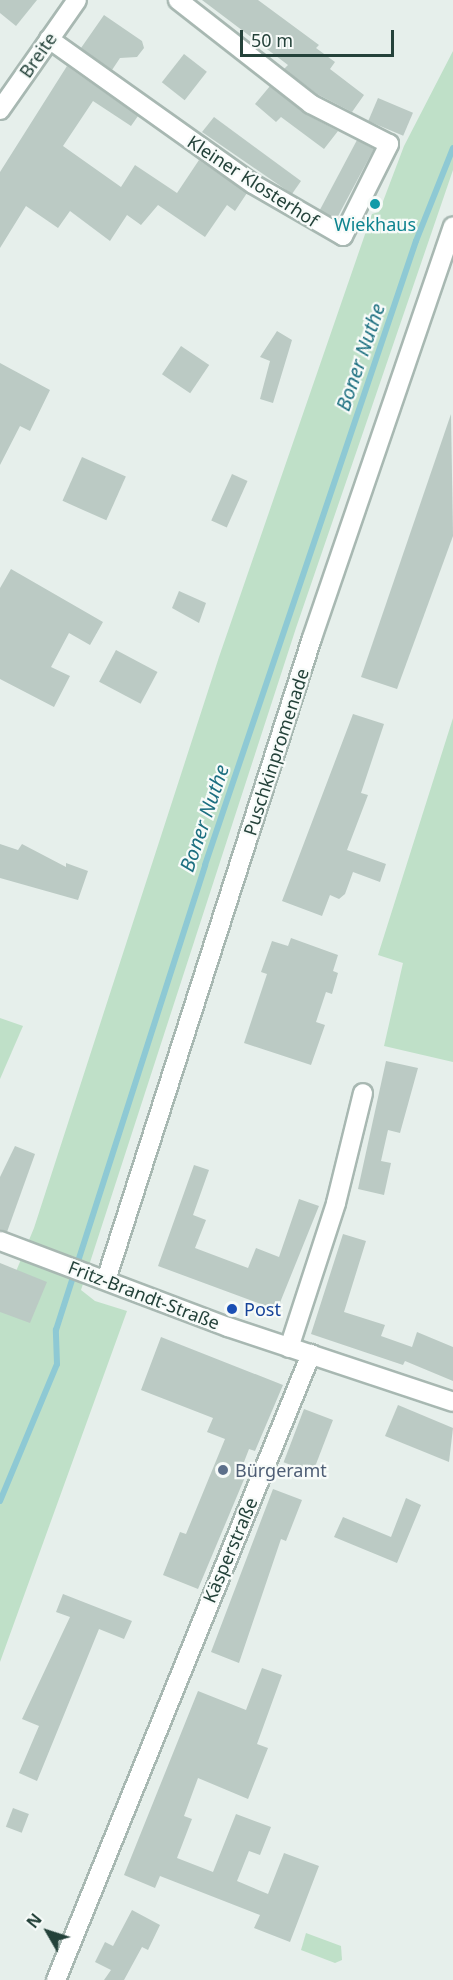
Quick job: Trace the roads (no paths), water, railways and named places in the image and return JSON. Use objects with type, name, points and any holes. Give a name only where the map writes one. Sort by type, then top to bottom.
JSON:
[{"type":"street","name":"Breite","points":[[0,110],[77,0]]},
{"type":"street","name":"Kleiner Klosterhof","points":[[49,39],[253,184],[343,236],[389,144],[311,104],[178,0]]},
{"type":"street","name":"Puschkinpromenade","points":[[100,1278],[316,627],[453,227]]},
{"type":"street","points":[[363,1093],[336,1203],[289,1348],[453,1401]]},
{"type":"street","name":"Fritz-Brandt-Straße","points":[[0,1241],[289,1348]]},
{"type":"street","name":"Käsperstraße","points":[[56,1980],[311,1354]]},
{"type":"waterway","name":"Boner Nuthe","points":[[0,1501],[57,1364],[56,1330],[205,865],[416,241],[453,148]]},
{"type":"place","name":"Wiekhaus","points":[[375,204]]},
{"type":"place","name":"Post","points":[[232,1309]]},
{"type":"place","name":"Bürgeramt","points":[[223,1470]]}]
